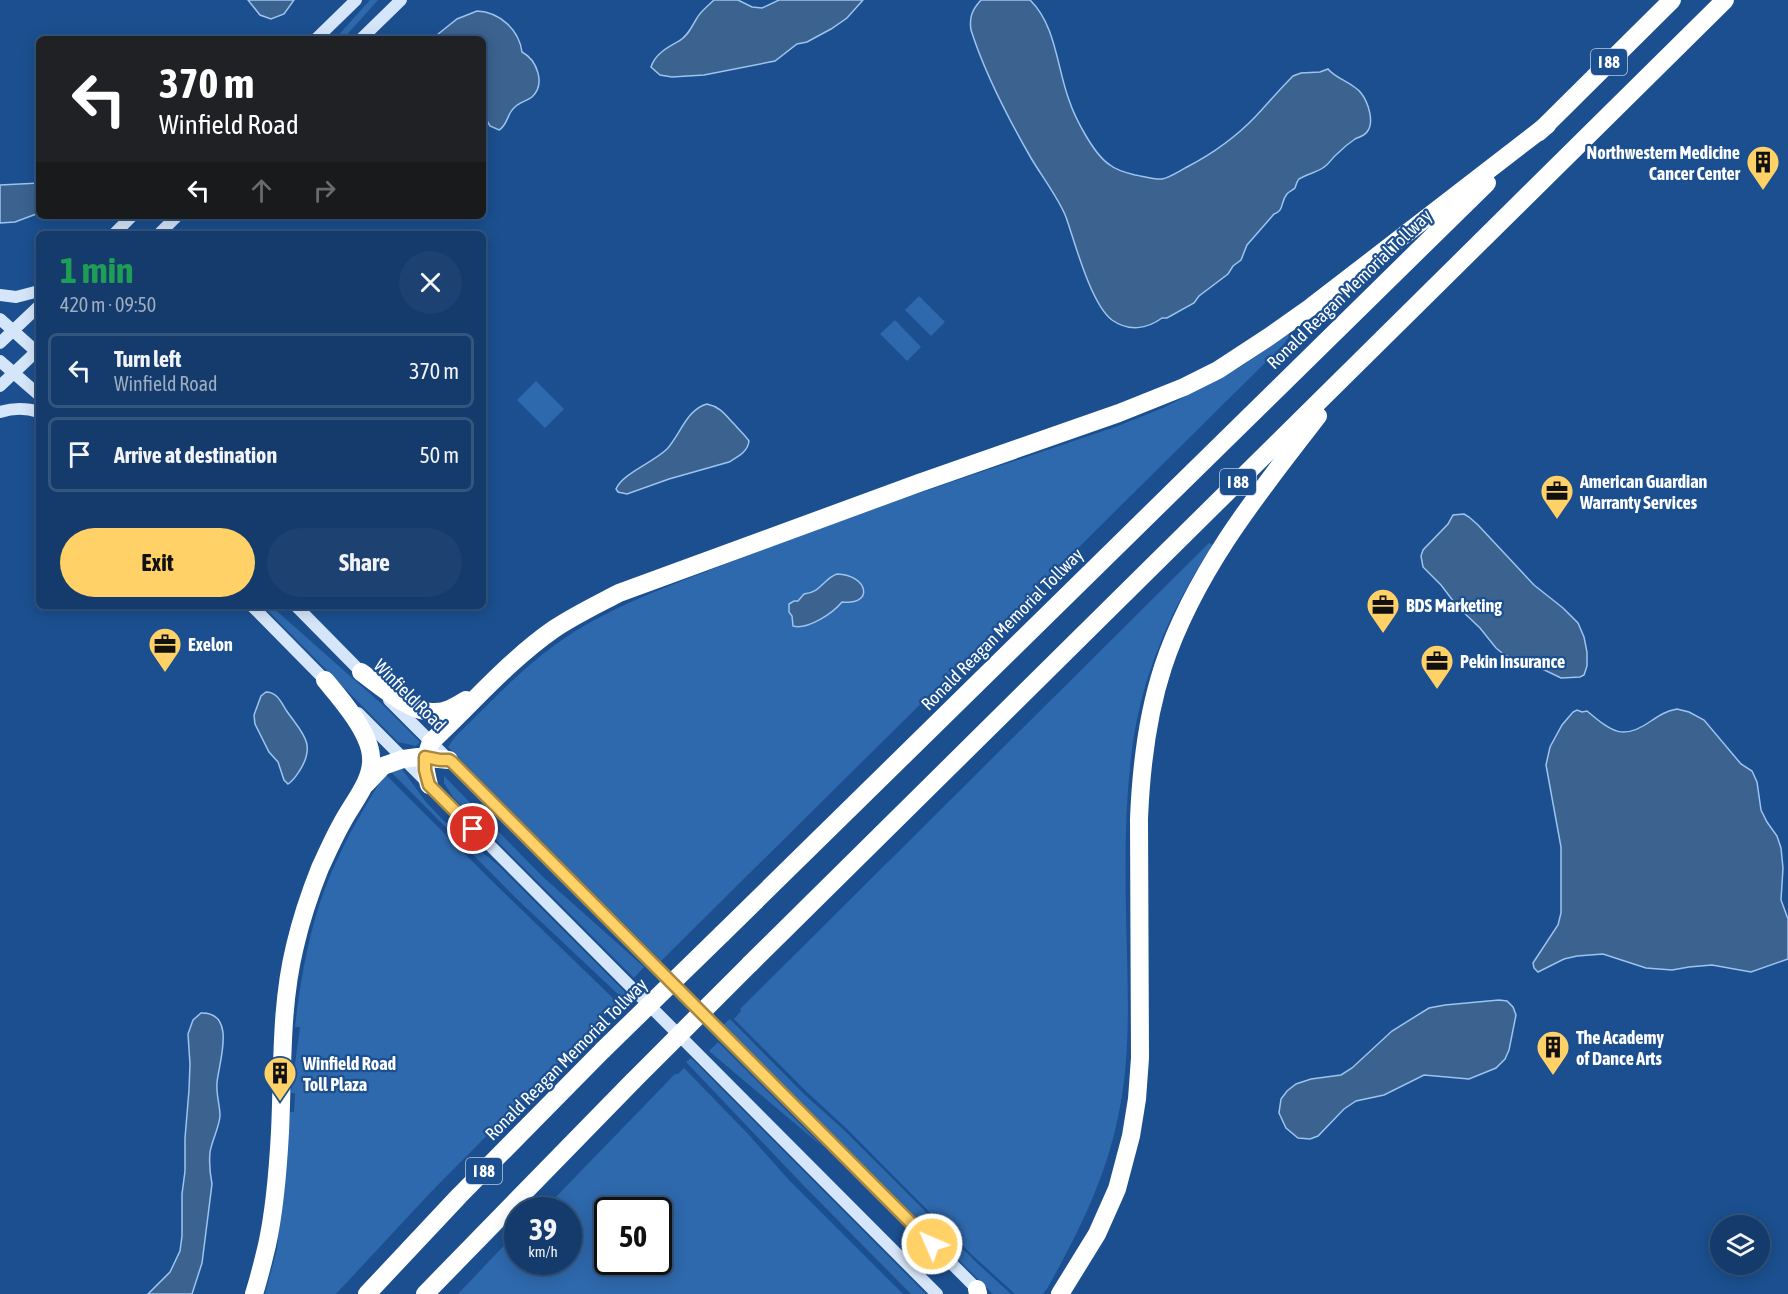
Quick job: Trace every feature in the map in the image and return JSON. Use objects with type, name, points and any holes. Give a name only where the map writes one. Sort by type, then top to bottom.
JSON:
[{"type":"highway","name":"Ronald Reagan Memorial Tollway","points":[[367,1294],[467,1188],[603,1050],[1547,125],[1671,0]]},
{"type":"highway","name":"I 88","points":[[425,1294],[750,964],[1725,0]]},
{"type":"highway","points":[[363,787],[383,766],[428,750],[492,682],[554,629],[620,592],[1119,413],[1184,387],[1218,370],[1311,307],[1547,125]]},
{"type":"highway","points":[[1060,1294],[1097,1233],[1117,1189],[1131,1136],[1137,1100],[1140,1058],[1140,782],[1150,718],[1164,665],[1191,601],[1231,532],[1276,470],[1364,358]]},
{"type":"highway","points":[[361,672],[407,704],[423,711],[434,712],[453,708],[492,682]]},
{"type":"highway","points":[[254,1294],[267,1244],[276,1185],[284,1011],[295,946],[320,867],[370,770],[371,757],[367,744],[350,711],[325,680]]},
{"type":"highway","points":[[428,750],[440,760],[449,760]]},
{"type":"highway","points":[[428,750],[425,770],[429,785]]},
{"type":"main road","points":[[319,36],[356,0]]},
{"type":"main road","points":[[364,36],[401,0]]},
{"type":"main road","points":[[117,231],[129,219]]},
{"type":"main road","points":[[162,231],[174,219]]},
{"type":"main road","points":[[0,296],[16,297],[36,292]]},
{"type":"main road","points":[[0,343],[36,309]]},
{"type":"main road","points":[[0,319],[36,349]]},
{"type":"main road","points":[[0,386],[36,353]]},
{"type":"main road","points":[[0,361],[36,392]]},
{"type":"main road","points":[[0,412],[28,409],[36,411]]},
{"type":"main road","points":[[255,609],[938,1294]]},
{"type":"main road","name":"Winfield Road","points":[[299,609],[361,672],[428,750]]},
{"type":"main road","points":[[449,760],[979,1293]]},
{"type":"shaded area","points":[[248,0],[294,0],[284,14],[271,19],[260,15]]},
{"type":"shaded area","points":[[370,0],[378,0],[346,36],[338,36]]},
{"type":"shaded area","points":[[714,0],[738,0],[752,7],[762,8],[779,0],[863,0],[847,18],[807,42],[797,44],[775,61],[704,75],[672,77],[660,75],[651,67],[656,58],[690,31],[701,13]]},
{"type":"shaded area","points":[[981,0],[1030,0],[1039,10],[1051,34],[1065,88],[1080,126],[1104,160],[1112,167],[1125,172],[1162,179],[1196,162],[1240,131],[1293,76],[1301,73],[1328,69],[1357,89],[1364,97],[1368,107],[1369,128],[1366,133],[1348,144],[1326,166],[1299,179],[1295,188],[1288,192],[1280,210],[1247,245],[1241,260],[1194,303],[1167,318],[1162,318],[1144,327],[1131,328],[1118,324],[1104,312],[1097,301],[1063,210],[1022,143],[990,79],[971,30],[972,14]]},
{"type":"shaded area","points":[[477,11],[501,19],[513,30],[522,52],[532,61],[538,73],[536,92],[512,110],[499,130],[490,126],[486,119],[486,36],[436,36],[457,19]]},
{"type":"shaded area","points":[[36,183],[36,214],[15,222],[0,223],[0,185]]},
{"type":"shaded area","points":[[919,296],[945,322],[931,336],[905,310]]},
{"type":"shaded area","points":[[895,320],[921,347],[907,361],[880,334]]},
{"type":"shaded area","points":[[1289,333],[1284,344],[661,961],[448,747],[493,699],[535,661],[565,638],[605,614],[669,586],[781,543],[1118,426],[1165,407],[1240,367]]},
{"type":"shaded area","points":[[536,381],[564,409],[545,428],[517,400]]},
{"type":"shaded area","points":[[707,404],[723,412],[749,441],[739,456],[729,462],[627,494],[618,492],[616,489],[625,478],[667,449],[694,411]]},
{"type":"shaded area","points":[[1464,514],[1478,525],[1534,585],[1578,623],[1587,652],[1587,666],[1584,675],[1561,678],[1532,664],[1506,656],[1496,648],[1423,567],[1421,556],[1423,550],[1448,524],[1453,515]]},
{"type":"shaded area","points":[[1209,543],[1213,545],[1183,594],[1159,647],[1149,674],[1135,730],[1129,777],[1126,835],[1128,985],[1126,1059],[1115,1131],[1092,1200],[1048,1287],[1043,1294],[1015,1294],[971,1254],[734,1019],[741,1011],[740,1009]]},
{"type":"shaded area","points":[[837,574],[856,579],[864,590],[863,595],[852,602],[842,602],[833,611],[813,623],[799,627],[793,626],[789,604],[798,601],[804,594],[815,591]]},
{"type":"shaded area","points":[[266,609],[274,609],[384,706],[420,742],[416,746],[398,742]]},
{"type":"shaded area","points":[[266,692],[278,698],[302,732],[307,745],[305,761],[288,784],[284,780],[278,762],[269,752],[255,724],[254,715],[261,696]]},
{"type":"shaded area","points":[[1677,709],[1704,720],[1741,764],[1752,771],[1757,782],[1761,810],[1777,836],[1781,848],[1783,868],[1781,900],[1788,919],[1788,959],[1751,972],[1712,965],[1672,970],[1646,968],[1603,954],[1564,959],[1538,972],[1533,963],[1558,925],[1561,913],[1561,847],[1546,765],[1550,747],[1562,725],[1577,710],[1587,711],[1611,729],[1625,732],[1633,731]]},
{"type":"shaded area","points":[[399,765],[426,802],[442,819],[499,866],[627,994],[622,998],[519,901],[389,770]]},
{"type":"shaded area","points":[[385,774],[618,1003],[430,1193],[336,1294],[265,1294],[277,1249],[290,1112],[294,1112],[295,1093],[291,1093],[300,1027],[295,1027],[310,938],[331,874],[356,823]]},
{"type":"shaded area","points":[[444,776],[542,876],[644,967],[634,978],[453,797],[444,783]]},
{"type":"shaded area","points":[[1507,1001],[1513,1007],[1516,1015],[1509,1050],[1505,1059],[1496,1068],[1469,1079],[1424,1075],[1384,1095],[1356,1101],[1344,1109],[1318,1136],[1310,1139],[1298,1138],[1286,1128],[1279,1113],[1281,1099],[1296,1084],[1311,1079],[1341,1075],[1352,1068],[1392,1031],[1429,1008]]},
{"type":"shaded area","points":[[201,1013],[212,1015],[219,1021],[223,1030],[217,1083],[220,1116],[210,1152],[212,1184],[202,1263],[192,1294],[148,1294],[170,1272],[180,1251],[190,1064],[188,1034],[193,1020]]},
{"type":"shaded area","points":[[730,1019],[805,1095],[844,1130],[1011,1294],[993,1294],[723,1025]]},
{"type":"shaded area","points":[[718,1042],[824,1148],[709,1051]]},
{"type":"shaded area","points":[[691,1058],[926,1294],[911,1294],[686,1062]]},
{"type":"shaded area","points":[[684,1068],[789,1180],[903,1294],[458,1294],[504,1246],[504,1275],[582,1275],[582,1197],[556,1197],[675,1074]]},
{"type":"place","name":"Northwestern Medicine Cancer Center","points":[[1763,191]]},
{"type":"place","name":"American Guardian Warranty Services","points":[[1557,520]]},
{"type":"place","name":"BDS Marketing","points":[[1383,634]]},
{"type":"place","name":"Exelon","points":[[165,673]]},
{"type":"place","name":"Pekin Insurance","points":[[1437,690]]},
{"type":"place","name":"The Academy of Dance Arts","points":[[1553,1076]]},
{"type":"place","name":"Winfield Road Toll Plaza","points":[[280,1102]]},
{"type":"route","points":[[473,829],[429,785],[425,770],[425,757],[452,762],[932,1244]]}]
